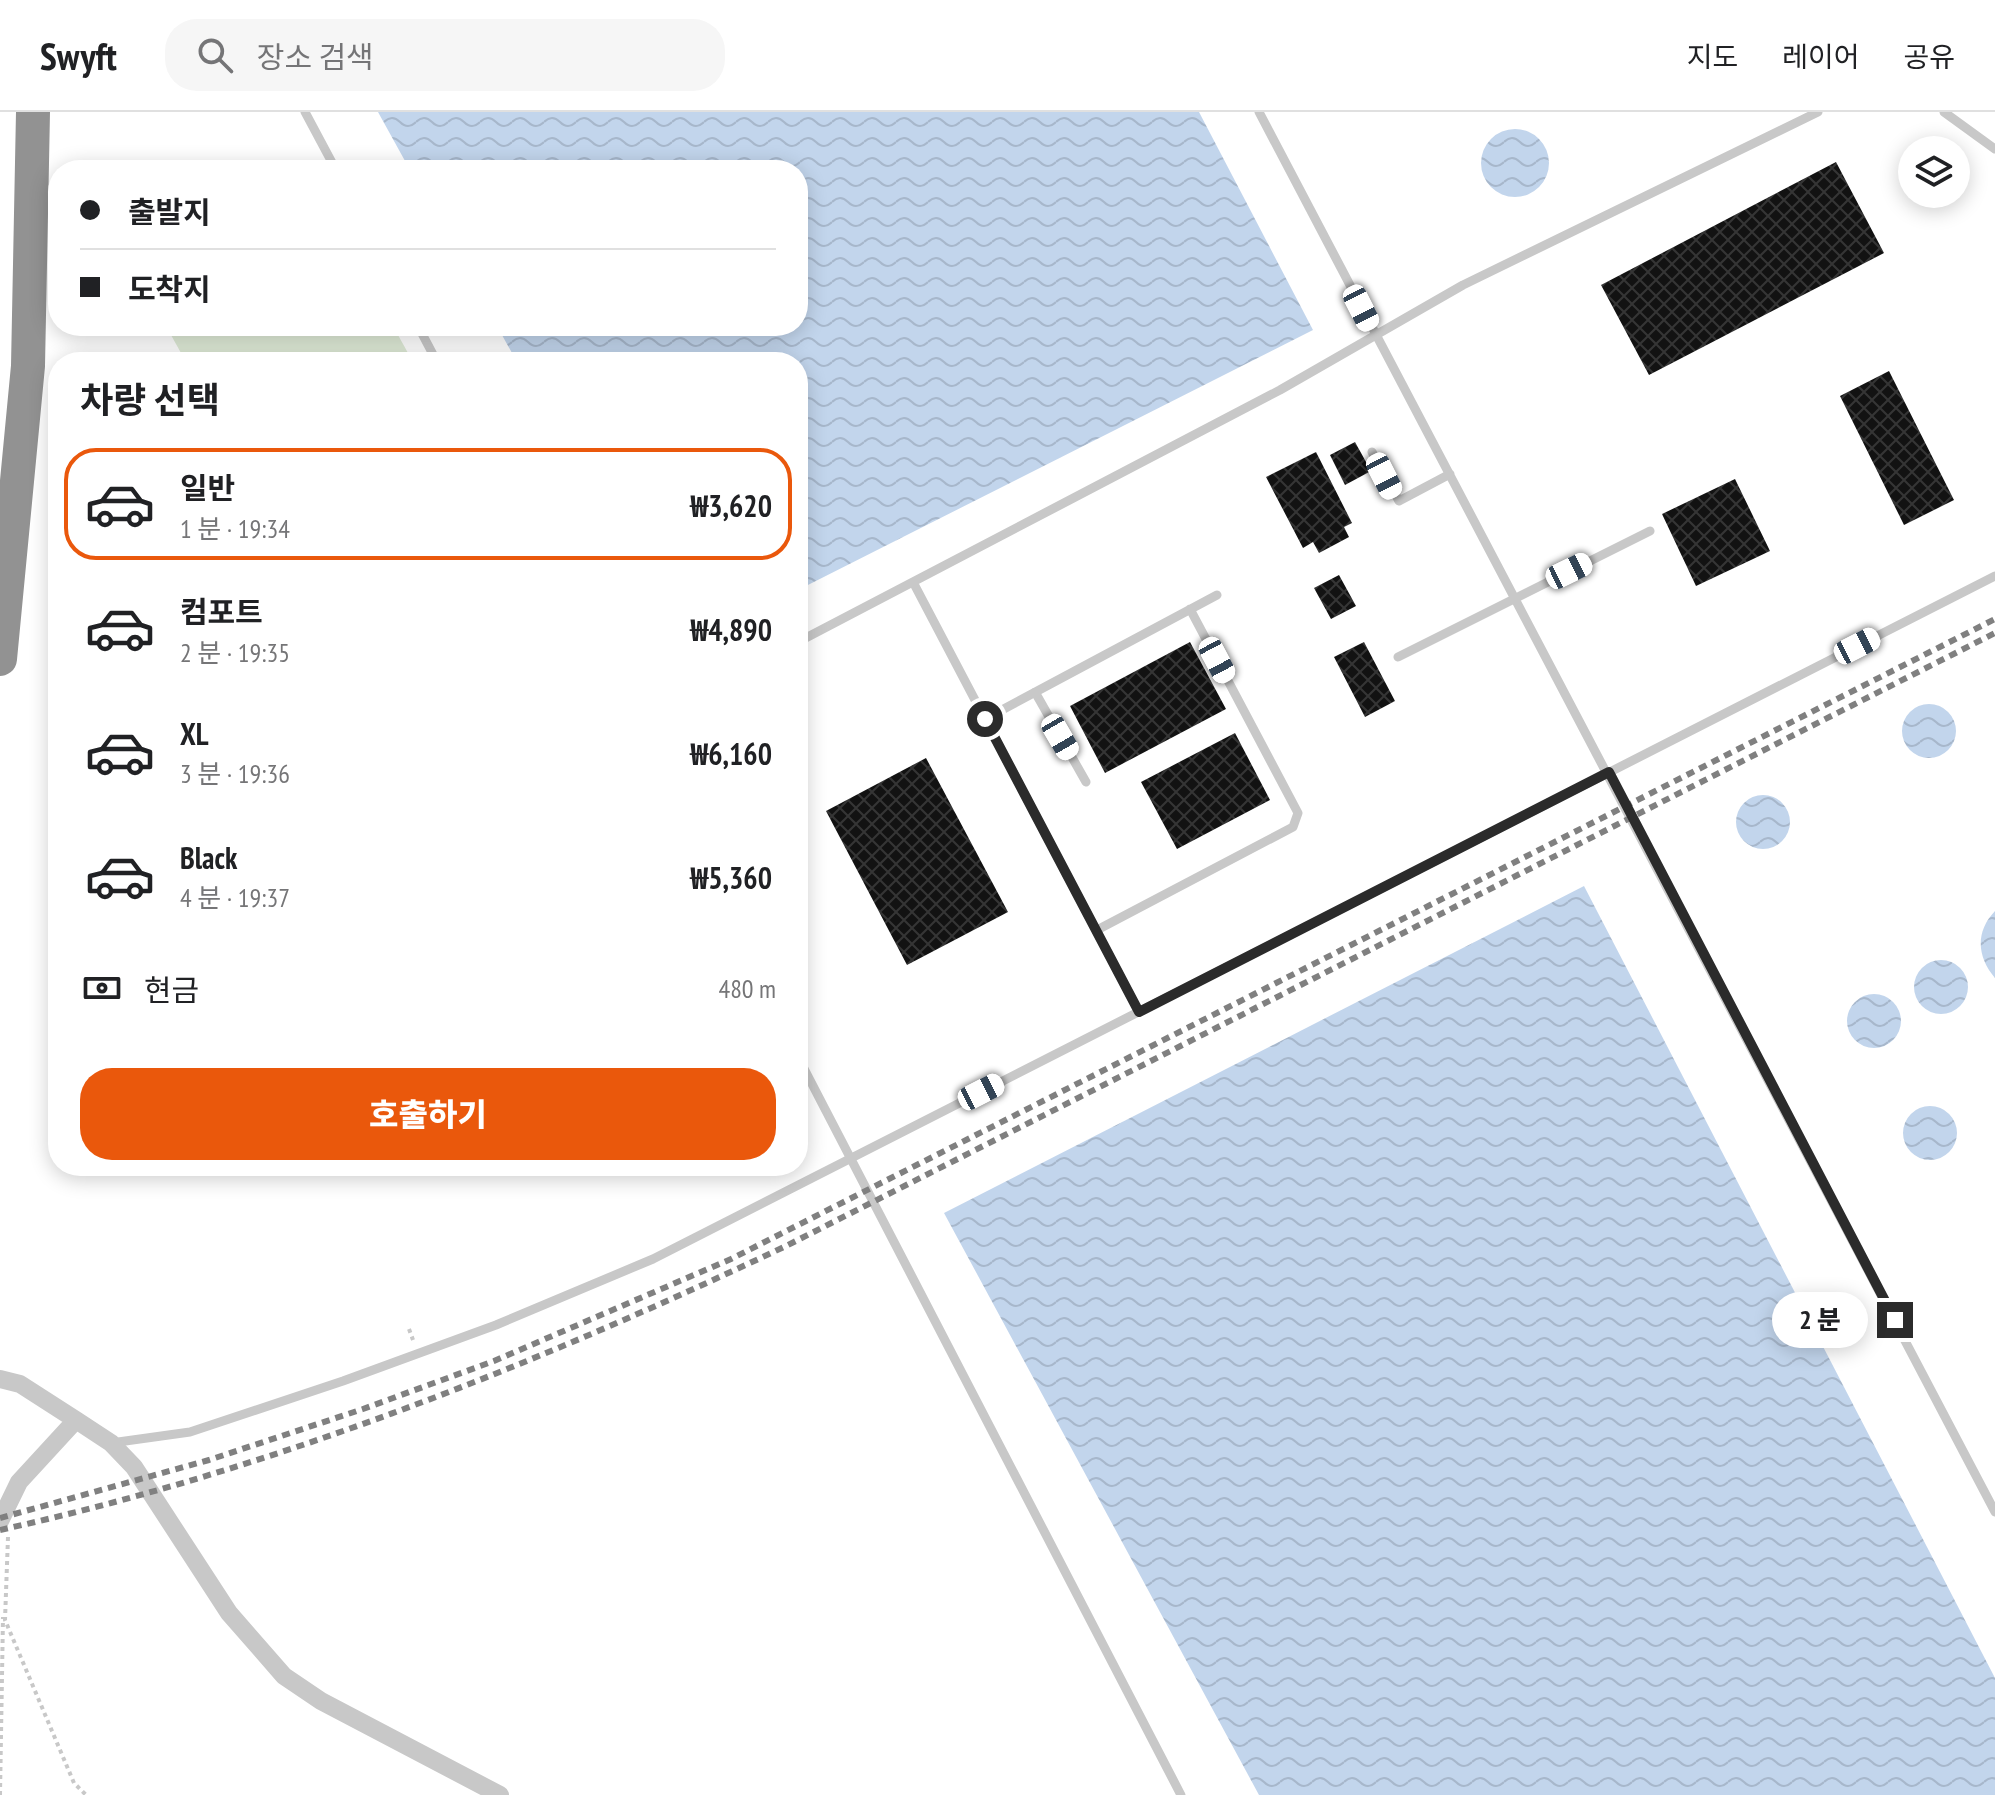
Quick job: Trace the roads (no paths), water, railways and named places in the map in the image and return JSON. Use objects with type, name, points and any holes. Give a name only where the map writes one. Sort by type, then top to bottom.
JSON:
[{"type":"highway","points":[[0,659],[28,366],[33,112]]},
{"type":"street","points":[[0,1379],[20,1384],[76,1420],[111,1443],[134,1467],[229,1613],[284,1676],[321,1701],[500,1795]]},
{"type":"street","points":[[0,1521],[19,1482],[76,1420]]},
{"type":"lane","points":[[305,112],[331,160]]},
{"type":"lane","points":[[1259,112],[1609,772],[1995,1512]]},
{"type":"lane","points":[[808,637],[1280,390],[1463,285],[1818,112]]},
{"type":"lane","points":[[1944,112],[1995,149]]},
{"type":"lane","points":[[1372,452],[1399,501],[1450,474]]},
{"type":"lane","points":[[1398,657],[1650,531]]},
{"type":"lane","points":[[111,1443],[190,1432],[496,1325],[653,1259],[1995,576]]},
{"type":"lane","points":[[913,582],[1139,1012]]},
{"type":"lane","points":[[985,719],[1217,595]]},
{"type":"lane","points":[[1097,930],[1293,827],[1298,820],[1298,813],[1190,609]]},
{"type":"lane","points":[[1035,692],[1086,782]]},
{"type":"lane","points":[[808,1077],[1181,1795]]},
{"type":"water","points":[[378,112],[1199,112],[1313,330],[808,585],[808,352],[511,352],[503,336],[808,336],[808,160],[404,160]]},
{"type":"water","points":[[1522,129],[1543,144],[1549,163],[1547,176],[1539,187],[1522,197],[1508,197],[1491,187],[1483,176],[1481,156],[1491,139],[1502,131]]},
{"type":"water","points":[[1929,704],[1948,712],[1956,731],[1948,750],[1929,758],[1910,750],[1902,731],[1910,712]]},
{"type":"water","points":[[1763,795],[1782,803],[1790,822],[1782,841],[1763,849],[1744,841],[1736,822],[1744,803]]},
{"type":"water","points":[[1584,886],[1995,1678],[1995,1795],[1259,1795],[944,1213]]},
{"type":"water","points":[[1995,911],[1995,978],[1982,953],[1981,936]]},
{"type":"water","points":[[1941,960],[1960,968],[1968,987],[1960,1006],[1941,1014],[1922,1006],[1914,987],[1922,968]]},
{"type":"water","points":[[1874,994],[1893,1002],[1901,1021],[1893,1040],[1874,1048],[1855,1040],[1847,1021],[1855,1002]]},
{"type":"water","points":[[1930,1106],[1949,1114],[1957,1133],[1949,1152],[1930,1160],[1911,1152],[1903,1133],[1911,1114]]},
{"type":"railway","points":[[0,1518],[209,1460],[363,1409],[494,1361],[731,1259],[1995,619]]},
{"type":"railway","points":[[0,1530],[202,1477],[302,1445],[499,1372],[691,1290],[786,1246],[1995,633]]}]
